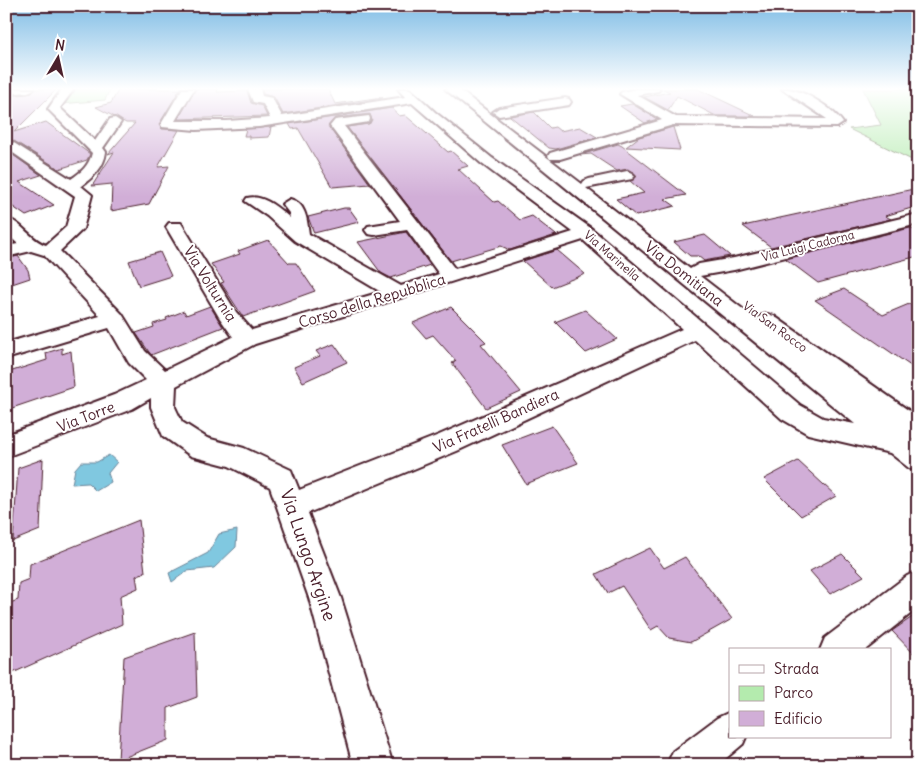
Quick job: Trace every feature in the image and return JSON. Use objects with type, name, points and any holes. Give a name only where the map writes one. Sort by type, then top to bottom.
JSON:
[{"type":"street","points":[[71,125],[96,149],[99,161],[72,185]]},
{"type":"street","points":[[96,149],[113,125]]},
{"type":"street","points":[[338,125],[451,277]]},
{"type":"street","name":"Via Marinella","points":[[445,125],[487,161],[586,233],[792,412],[817,427],[908,438]]},
{"type":"street","name":"Via Domitiana","points":[[495,125],[863,417],[908,438],[918,460]]},
{"type":"street","name":"Via San Rocco","points":[[516,125],[908,438]]},
{"type":"street","points":[[555,156],[655,125]]},
{"type":"street","points":[[6,142],[72,185],[84,195],[80,203],[74,229],[40,249],[6,252]]},
{"type":"street","points":[[589,184],[627,176]]},
{"type":"street","points":[[253,201],[264,204],[288,228],[301,237],[399,293]]},
{"type":"street","points":[[290,204],[297,212],[301,237]]},
{"type":"street","name":"Via Luigi Cadorna","points":[[698,270],[734,264],[918,219]]},
{"type":"street","points":[[6,224],[40,249],[115,319],[137,357],[164,383]]},
{"type":"street","points":[[374,230],[411,224]]},
{"type":"street","name":"Via Volturnia","points":[[175,227],[229,317],[247,339]]},
{"type":"street","name":"Corso della Repubblica","points":[[164,383],[247,339],[451,277],[586,233]]},
{"type":"street","points":[[6,351],[115,319]]},
{"type":"street","name":"Via Fratelli Bandiera","points":[[292,506],[448,443],[698,330]]},
{"type":"street","name":"Via Torre","points":[[6,446],[90,416],[164,383]]},
{"type":"street","name":"Via Lungo Argine","points":[[164,383],[163,407],[172,429],[200,448],[235,456],[281,479],[324,598],[373,765]]},
{"type":"street","points":[[817,427],[840,424],[863,417]]},
{"type":"street","points":[[839,648],[918,587]]},
{"type":"street","points":[[687,765],[729,733]]},
{"type":"green space","points":[[881,125],[918,125],[918,163],[849,129]]},
{"type":"water","points":[[109,455],[117,462],[108,473],[111,482],[96,491],[88,483],[72,484],[75,469],[81,462],[97,462]]},
{"type":"water","points":[[237,530],[236,547],[214,568],[187,571],[172,582],[169,573],[208,553],[219,534]]},
{"type":"building","points":[[6,125],[21,125],[14,132],[36,125],[50,125],[90,154],[87,160],[59,169],[6,136]]},
{"type":"building","points":[[133,125],[159,125],[162,129],[179,130],[158,167],[169,166],[149,204],[111,211],[112,184],[92,186],[114,152],[108,154]]},
{"type":"building","points":[[290,125],[329,125],[370,184],[332,187],[298,128],[292,129]]},
{"type":"building","points":[[362,125],[417,125],[448,152],[451,151],[468,166],[458,169],[494,202],[498,201],[520,220],[532,216],[556,235],[510,250],[501,246],[451,261],[347,127]]},
{"type":"building","points":[[521,125],[547,125],[550,128],[555,127],[560,131],[580,127],[597,137],[556,149],[549,148]]},
{"type":"building","points":[[271,127],[269,137],[249,138],[249,136],[244,136],[246,129]]},
{"type":"building","points":[[673,127],[680,150],[626,147],[639,137]]},
{"type":"building","points":[[618,144],[686,195],[665,199],[675,206],[636,216],[616,199],[644,193],[630,181],[636,175],[628,169],[617,171],[591,154],[580,155]]},
{"type":"building","points":[[6,150],[41,175],[19,182],[54,205],[26,216],[6,202]]},
{"type":"building","points":[[918,188],[918,206],[885,216],[891,219],[771,247],[743,226]]},
{"type":"building","points":[[349,208],[359,222],[314,233],[308,217]]},
{"type":"building","points":[[910,228],[918,232],[918,256],[818,283],[786,259]]},
{"type":"building","points":[[406,232],[430,265],[391,278],[381,273],[358,242]]},
{"type":"building","points":[[705,235],[730,256],[704,261],[698,256],[690,256],[674,242]]},
{"type":"building","points":[[268,240],[289,263],[296,263],[315,291],[243,317],[221,283],[224,282],[211,264],[240,254],[238,251]]},
{"type":"building","points":[[557,250],[585,274],[552,287],[523,261]]},
{"type":"building","points":[[160,252],[171,276],[139,286],[129,261]]},
{"type":"building","points":[[18,256],[28,270],[30,278],[6,286],[6,259]]},
{"type":"building","points":[[844,289],[883,315],[909,304],[918,310],[918,371],[815,300]]},
{"type":"building","points":[[210,306],[223,327],[151,355],[136,333],[154,327],[153,324],[167,320],[166,318],[184,311],[186,315]]},
{"type":"building","points":[[451,307],[486,342],[481,344],[521,392],[486,408],[452,363],[456,361],[433,335],[426,338],[413,323]]},
{"type":"building","points":[[585,310],[617,339],[586,353],[555,322]]},
{"type":"building","points":[[334,344],[347,362],[303,382],[294,367],[320,356],[316,351]]},
{"type":"building","points":[[62,348],[62,354],[71,351],[74,387],[6,410],[6,373],[47,360],[46,353]]},
{"type":"building","points":[[552,426],[578,463],[526,484],[502,445]]},
{"type":"building","points":[[43,459],[40,530],[13,541],[18,468]]},
{"type":"building","points":[[798,461],[836,496],[801,516],[764,479]]},
{"type":"building","points":[[139,520],[145,572],[136,576],[138,588],[120,596],[122,624],[6,676],[10,603],[18,600],[19,583],[29,579],[30,564]]},
{"type":"building","points":[[650,548],[664,568],[685,557],[732,619],[691,642],[669,638],[658,626],[651,630],[622,586],[608,593],[596,574]]},
{"type":"building","points":[[842,554],[864,576],[830,594],[810,571]]},
{"type":"building","points":[[918,613],[918,658],[892,631]]},
{"type":"building","points":[[195,632],[197,697],[168,708],[168,740],[118,760],[124,657]]}]
